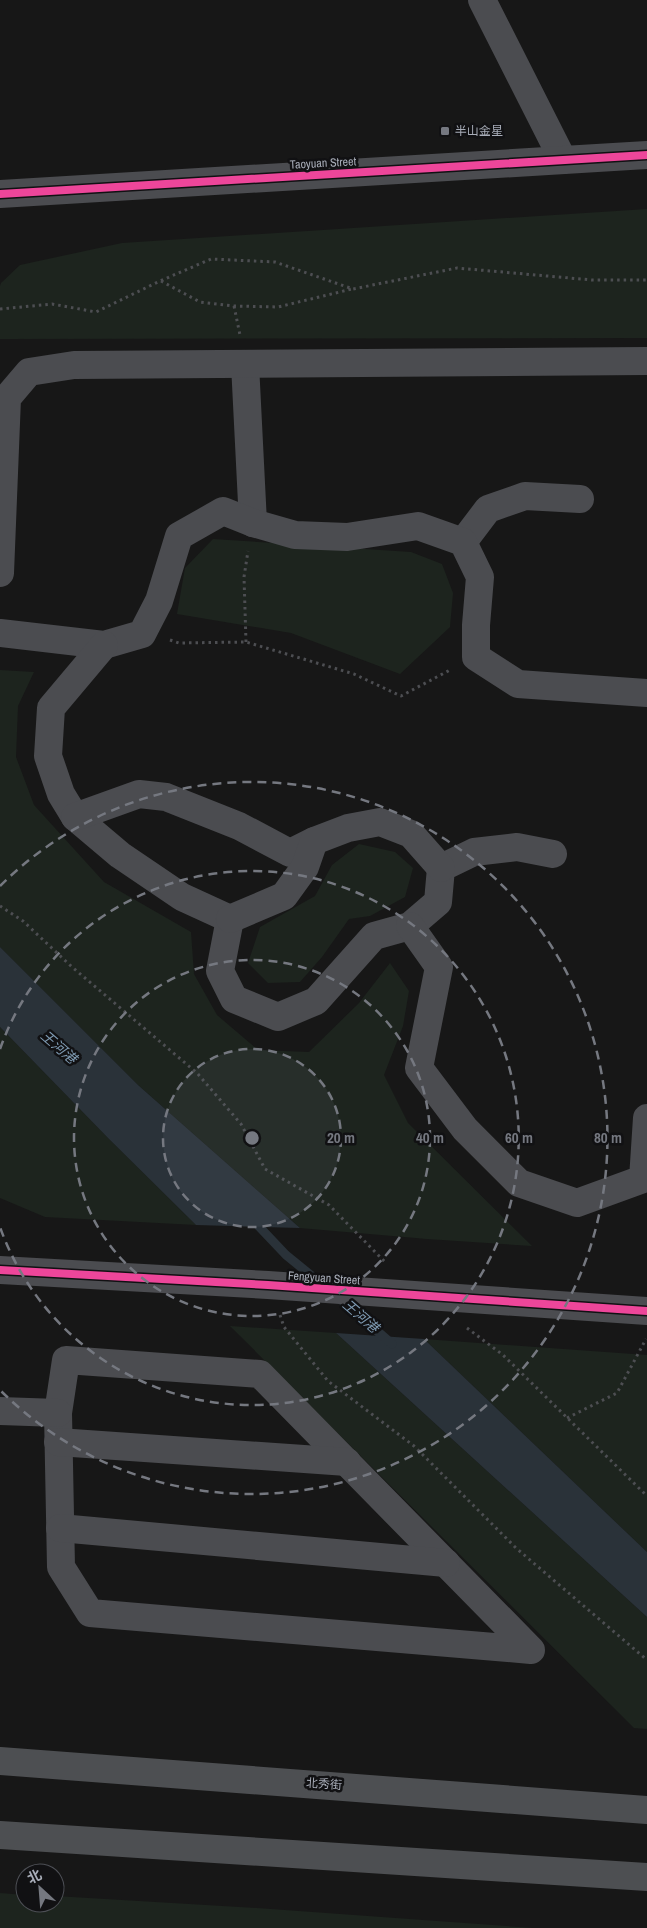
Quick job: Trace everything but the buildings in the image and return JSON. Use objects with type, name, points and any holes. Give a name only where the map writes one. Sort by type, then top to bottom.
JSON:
[{"type":"main road","name":"北秀街","points":[[0,1761],[647,1810]]},
{"type":"main road","points":[[0,1835],[647,1877]]},
{"type":"street","points":[[482,0],[564,160]]},
{"type":"street","name":"Taoyuan Street","points":[[0,194],[647,155]]},
{"type":"street","points":[[0,573],[7,398],[29,372],[74,365],[647,361]]},
{"type":"street","points":[[245,364],[253,523]]},
{"type":"street","points":[[463,542],[488,509],[525,496],[580,499]]},
{"type":"street","points":[[0,633],[104,645],[142,634],[159,601],[179,536],[223,511],[253,523],[295,535],[347,537],[418,526],[463,542],[480,577],[476,625],[476,657],[518,684],[647,692]]},
{"type":"street","points":[[104,645],[51,708],[48,756],[61,794],[75,818],[120,855],[182,898],[230,919],[284,896],[305,867],[314,841]]},
{"type":"street","points":[[75,818],[139,794],[166,797],[239,826],[290,853],[314,841],[348,828],[380,822],[411,834],[441,868],[438,902],[410,926],[374,936],[316,1001],[278,1017],[234,999],[227,985],[220,970],[230,919]]},
{"type":"street","points":[[441,868],[474,852],[517,847],[553,854]]},
{"type":"street","points":[[410,926],[439,967],[419,1068],[465,1128],[519,1183],[577,1203],[644,1179],[647,1118]]},
{"type":"street","name":"Fengyuan Street","points":[[0,1270],[268,1285],[647,1311]]},
{"type":"street","points":[[66,1360],[260,1374],[531,1650],[90,1613],[61,1567],[58,1413],[66,1360]]},
{"type":"street","points":[[0,1410],[58,1413]]},
{"type":"street","points":[[58,1442],[347,1462]]},
{"type":"street","points":[[60,1528],[446,1563]]},
{"type":"path","points":[[0,310],[52,304],[96,312],[211,259],[275,262],[353,289]]},
{"type":"path","points":[[160,281],[200,302],[234,306],[278,306],[457,268],[592,280],[647,280]]},
{"type":"path","points":[[246,642],[244,577],[253,523]]},
{"type":"path","points":[[142,634],[179,643],[246,642],[354,674],[401,696],[476,657]]},
{"type":"path","points":[[0,906],[23,921],[72,967],[197,1073],[241,1124],[265,1169],[329,1205],[389,1267]]},
{"type":"path","points":[[268,1285],[284,1327],[328,1381],[414,1446],[516,1548],[635,1652],[647,1660]]},
{"type":"path","points":[[463,1325],[503,1355],[647,1496]]},
{"type":"path","points":[[567,1418],[617,1393],[647,1338]]},
{"type":"shaded area","points":[[647,209],[647,338],[0,339],[0,286],[20,265],[122,243]]},
{"type":"shaded area","points":[[213,539],[411,552],[442,564],[453,593],[450,627],[400,674],[291,633],[177,614],[185,568]]},
{"type":"shaded area","points":[[0,670],[34,672],[18,706],[16,757],[34,805],[104,882],[191,932],[194,974],[217,1015],[258,1050],[309,1052],[359,1003],[390,963],[409,991],[403,1026],[384,1075],[408,1123],[532,1246],[300,1228],[138,1085],[0,947]]},
{"type":"shaded area","points":[[359,844],[395,852],[413,868],[405,897],[370,916],[349,919],[322,957],[300,982],[268,983],[248,963],[260,927],[315,896],[332,865]]},
{"type":"shaded area","points":[[0,1027],[196,1225],[45,1217],[0,1198]]},
{"type":"shaded area","points":[[230,1326],[336,1333],[647,1617],[647,1729],[634,1728]]},
{"type":"shaded area","points":[[424,1339],[647,1355],[647,1552]]},
{"type":"shaded area","points":[[0,1893],[15,1894],[15,1913],[65,1913],[65,1897],[533,1928],[0,1928]]},
{"type":"water","points":[[0,947],[138,1085],[300,1228],[196,1225],[0,1027]]},
{"type":"water","points":[[336,1333],[424,1339],[647,1552],[647,1617]]},
{"type":"waterway","name":"王河港","points":[[251,1218],[286,1255],[318,1281]]},
{"type":"waterway","name":"王河港","points":[[338,1297],[392,1344]]},
{"type":"cycle path","points":[[0,194],[647,155]]},
{"type":"cycle path","points":[[0,1270],[268,1285],[647,1311]]},
{"type":"place","name":"半山金星","points":[[445,131]]}]
